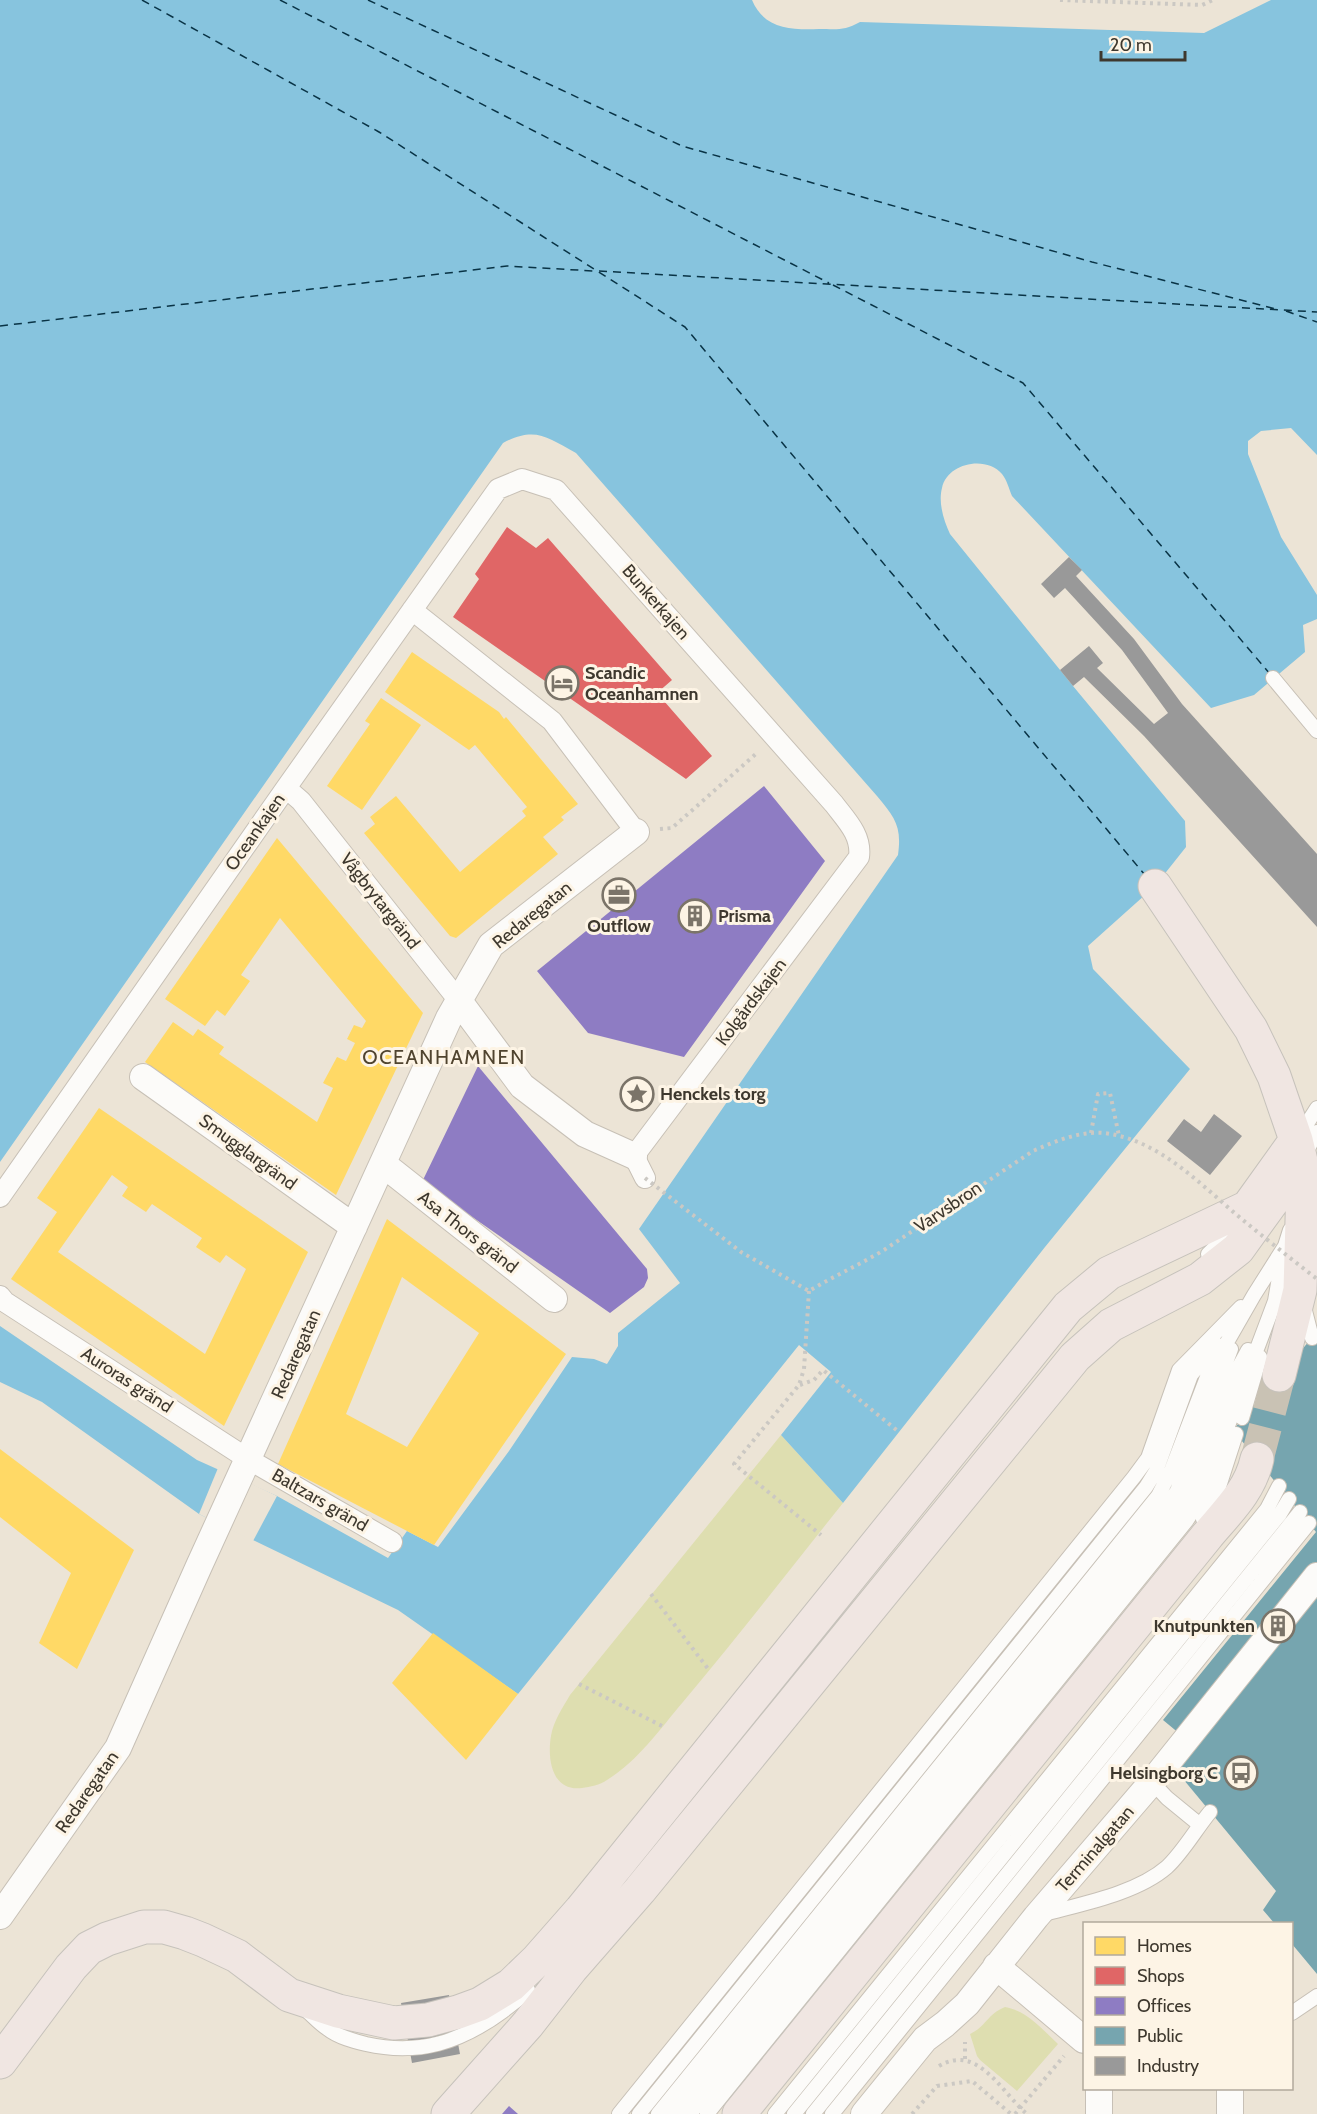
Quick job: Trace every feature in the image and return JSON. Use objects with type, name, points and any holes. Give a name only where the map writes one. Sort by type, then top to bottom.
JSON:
[{"type":"highway","points":[[1155,886],[1251,1029],[1274,1076],[1304,1155],[1302,1285],[1286,1366]]},
{"type":"highway","points":[[0,2062],[71,1967],[89,1948],[107,1939],[144,1927],[164,1927],[185,1932],[203,1940],[237,1956],[289,1995],[338,2011],[394,2023],[428,2020],[458,2012],[480,2004],[511,1985],[537,1960],[580,1910],[1068,1307],[1108,1273],[1239,1220],[1304,1155]]},
{"type":"highway","points":[[448,2114],[528,2024],[550,1975],[640,1890],[1075,1357],[1111,1325],[1200,1279],[1238,1249],[1304,1155]]},
{"type":"highway","points":[[739,2114],[1244,1493],[1254,1472],[1257,1459]]},
{"type":"street","name":"Oceankajen","points":[[0,1197],[498,489],[522,479]]},
{"type":"street","name":"Bunkerkajen","points":[[522,479],[556,490],[834,804],[848,824]]},
{"type":"street","points":[[412,610],[552,722],[636,832]]},
{"type":"street","name":"Vågbrytargränd","points":[[286,788],[301,801],[459,1001]]},
{"type":"street","name":"Kolgårdskajen","points":[[639,1167],[859,857],[860,848],[857,837],[848,824]]},
{"type":"street","name":"Redaregatan","points":[[0,1916],[118,1748],[449,1018],[491,945],[636,832]]},
{"type":"street","points":[[459,1001],[522,1086],[585,1134],[639,1167]]},
{"type":"street","name":"Smugglargränd","points":[[143,1077],[354,1227]]},
{"type":"street","name":"Asa Thors gränd","points":[[383,1164],[554,1299]]},
{"type":"street","name":"Auroras gränd","points":[[3,1299],[244,1468]]},
{"type":"street","name":"Baltzars gränd","points":[[244,1468],[392,1542]]},
{"type":"street","name":"Terminalgatan","points":[[864,2114],[925,2039],[967,2004],[1036,1917],[1160,1790],[1317,1576]]},
{"type":"street","points":[[996,1966],[1083,2039]]},
{"type":"street","points":[[1099,2090],[1099,2114]]},
{"type":"lane","points":[[1273,678],[1317,731]]},
{"type":"lane","points":[[658,2114],[1158,1496],[1171,1471],[1208,1377],[1254,1295],[1285,1246],[1304,1155],[1317,1108]]},
{"type":"lane","points":[[1195,1257],[1239,1220]]},
{"type":"lane","points":[[707,2114],[1187,1520],[1200,1500],[1302,1285],[1317,1245]]},
{"type":"lane","points":[[1285,1246],[1302,1285],[1308,1342]]},
{"type":"lane","points":[[1242,1418],[1252,1388],[1302,1285]]},
{"type":"lane","points":[[690,2114],[1177,1514],[1189,1495],[1230,1383],[1302,1285]]},
{"type":"lane","points":[[1092,1305],[1107,1292]]},
{"type":"lane","points":[[620,2114],[1134,1477],[1148,1458],[1179,1370],[1254,1295]]},
{"type":"lane","points":[[639,2114],[1146,1487],[1156,1471],[1191,1375],[1254,1295]]},
{"type":"lane","points":[[674,2114],[1168,1504],[1177,1491],[1218,1380],[1254,1295]]},
{"type":"lane","points":[[289,1995],[329,2031],[355,2041],[387,2048],[414,2048],[437,2045],[462,2036],[493,2019],[550,1975],[631,1883],[1069,1353],[1104,1316],[1134,1297]]},
{"type":"lane","points":[[550,1975],[585,1918],[1078,1318]]},
{"type":"lane","points":[[724,2114],[1197,1528],[1214,1502],[1236,1434]]},
{"type":"lane","points":[[776,2114],[1267,1509],[1279,1486]]},
{"type":"lane","points":[[794,2114],[1280,1514],[1289,1499]]},
{"type":"lane","points":[[1002,1811],[1247,1509]]},
{"type":"lane","points":[[813,2114],[1300,1512]]},
{"type":"lane","points":[[832,2114],[1309,1523]]},
{"type":"lane","points":[[1160,1790],[1200,1825]]},
{"type":"lane","points":[[1036,1917],[1135,1886],[1157,1875],[1169,1865],[1210,1812]]},
{"type":"lane","points":[[935,1894],[957,1866]]},
{"type":"lane","points":[[1293,2012],[1317,1996]]},
{"type":"path","points":[[1060,0],[1202,5],[1213,0]]},
{"type":"path","points":[[636,832],[672,828],[775,737]]},
{"type":"path","points":[[1091,1133],[1098,1094],[1110,1093],[1119,1136]]},
{"type":"path","name":"Varvsbron","points":[[809,1291],[884,1250],[1033,1151],[1083,1133],[1119,1136],[1169,1158],[1302,1285]]},
{"type":"path","points":[[639,1167],[741,1252],[809,1291],[804,1369],[799,1385],[734,1464],[820,1535]]},
{"type":"path","points":[[799,1385],[814,1380],[823,1370],[899,1432]]},
{"type":"path","points":[[651,1594],[709,1670]]},
{"type":"path","points":[[579,1684],[662,1726]]},
{"type":"path","points":[[912,2114],[937,2086],[972,2081],[1013,2114],[1083,2039]]},
{"type":"path","points":[[934,2070],[956,2059],[972,2062],[986,2071],[1027,2114]]},
{"type":"green space","points":[[781,1435],[843,1503],[724,1653],[639,1754],[629,1764],[601,1783],[582,1788],[564,1785],[558,1779],[551,1764],[550,1745],[554,1725],[570,1695]]},
{"type":"green space","points":[[1005,2007],[1020,2012],[1058,2044],[1017,2091],[980,2060],[970,2034],[980,2028],[994,2013]]},
{"type":"water","points":[[0,0],[752,0],[757,10],[771,22],[798,29],[840,29],[860,22],[1204,33],[1271,0],[1317,0],[1317,455],[1291,428],[1261,431],[1248,441],[1248,454],[1281,537],[1317,595],[1317,619],[1303,625],[1305,652],[1254,695],[1211,708],[1012,496],[1004,476],[995,468],[977,463],[959,468],[945,479],[941,494],[942,512],[950,534],[1185,821],[1186,847],[1155,886],[1088,946],[1093,969],[1190,1069],[1045,1247],[843,1503],[781,1435],[831,1372],[799,1345],[518,1694],[398,1610],[199,1514],[42,1402],[0,1382],[0,1326],[197,1460],[277,1496],[388,1558],[407,1531],[438,1547],[509,1451],[572,1357],[594,1359],[607,1364],[618,1346],[618,1333],[680,1283],[639,1229],[898,855],[898,829],[893,817],[877,796],[576,453],[549,438],[533,434],[514,438],[503,443],[0,1162]]},
{"type":"pier","points":[[218,1468],[277,1496],[253,1541],[199,1514]]},
{"type":"building: Homes","points":[[412,652],[499,712],[504,719],[506,717],[578,804],[561,817],[564,820],[543,837],[558,854],[456,938],[450,936],[364,833],[375,824],[370,817],[396,796],[460,872],[526,816],[522,811],[527,807],[475,745],[469,750],[385,692]]},
{"type":"building: Homes","points":[[381,698],[421,725],[362,810],[327,786],[370,724],[365,721]]},
{"type":"building: Homes","points":[[277,838],[423,1013],[336,1195],[145,1062],[173,1022],[193,1036],[198,1029],[224,1047],[219,1054],[317,1122],[333,1088],[323,1083],[337,1057],[346,1061],[355,1043],[347,1039],[354,1025],[362,1028],[366,1021],[280,918],[241,975],[250,981],[225,1016],[217,1010],[205,1026],[165,999]]},
{"type":"building: Homes","points":[[99,1108],[308,1252],[224,1426],[11,1279],[57,1212],[37,1198]],"holes":[[[112,1175],[128,1187],[122,1196],[146,1212],[152,1204],[202,1238],[196,1247],[220,1263],[226,1255],[246,1269],[205,1354],[58,1252]]]},
{"type":"building: Homes","points":[[387,1219],[566,1354],[434,1545],[278,1464]],"holes":[[[402,1277],[479,1333],[407,1447],[346,1414]]]},
{"type":"building: Homes","points":[[0,1449],[134,1550],[77,1669],[39,1643],[71,1573],[0,1517]]},
{"type":"building: Homes","points":[[433,1633],[518,1694],[466,1760],[392,1683]]},
{"type":"building: Shops","points":[[507,527],[536,548],[548,538],[672,680],[657,693],[712,756],[686,779],[453,617],[479,579],[475,574]]},
{"type":"building: Offices","name":"Prisma","points":[[764,786],[825,861],[684,1057],[588,1033],[537,971]]},
{"type":"building: Offices","points":[[478,1066],[647,1269],[648,1278],[644,1287],[610,1313],[422,1182]]},
{"type":"building: Offices","points":[[509,2106],[518,2114],[502,2114]]},
{"type":"building: Public","name":"Knutpunkten","points":[[1317,1332],[1317,1974],[1293,1945],[1293,1922],[1273,1922],[1263,1910],[1276,1891],[1169,1762],[1186,1739],[1163,1720],[1316,1532],[1233,1430]]},
{"type":"building: Industry","points":[[1069,557],[1082,570],[1076,576],[1134,639],[1182,704],[1317,854],[1317,927],[1144,736],[1084,677],[1073,686],[1060,670],[1089,646],[1103,663],[1097,668],[1154,724],[1168,713],[1122,650],[1065,588],[1054,598],[1041,584]]},
{"type":"building: Industry","points":[[1214,1114],[1242,1136],[1210,1175],[1167,1141],[1184,1119],[1201,1132]]},
{"type":"building: Industry","points":[[449,1995],[460,2054],[412,2063],[401,2003]]},
{"type":"ferry route","points":[[142,0],[379,132],[685,327],[1145,875]]},
{"type":"ferry route","points":[[280,0],[829,283]]},
{"type":"ferry route","points":[[368,0],[682,146],[1092,262],[1276,309]]},
{"type":"ferry route","points":[[0,326],[507,266],[594,271]]},
{"type":"ferry route","points":[[599,271],[1317,312]]},
{"type":"ferry route","points":[[833,285],[1023,383],[1270,674]]},
{"type":"ferry route","points":[[1286,311],[1317,322]]},
{"type":"tunnel","points":[[1257,1459],[1279,1375]]},
{"type":"place","name":"Scandic Oceanhamnen","points":[[562,683]]},
{"type":"place","name":"Outflow","points":[[619,895]]},
{"type":"place","name":"Prisma","points":[[695,916]]},
{"type":"place","name":"Henckels torg","points":[[637,1094]]},
{"type":"place","name":"Knutpunkten","points":[[1278,1626]]},
{"type":"place","name":"Helsingborg C","points":[[1241,1773]]},
{"type":"district","name":"OCEANHAMNEN","points":[[444,1057]]}]
